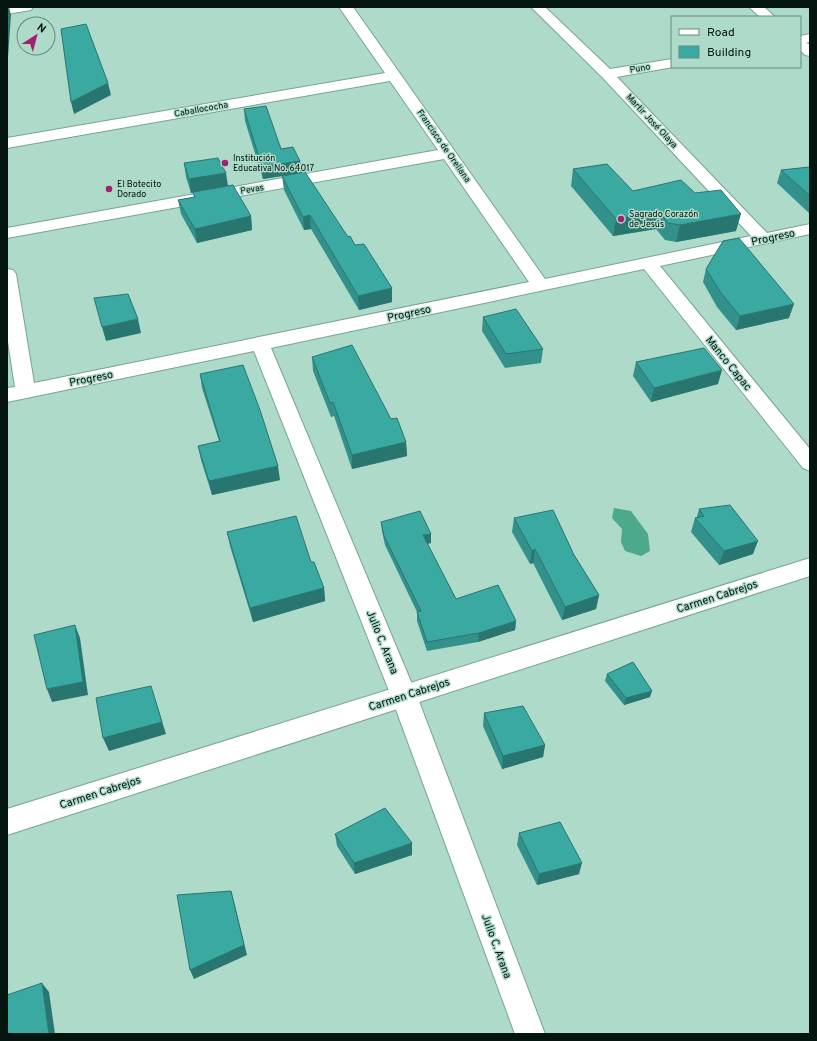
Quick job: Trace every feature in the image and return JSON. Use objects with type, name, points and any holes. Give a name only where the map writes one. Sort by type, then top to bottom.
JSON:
[{"type":"street","points":[[7,10],[26,7]]},
{"type":"street","name":"Francisco de Orellana","points":[[346,7],[540,285]]},
{"type":"street","name":"Martir José Olaya","points":[[538,7],[607,74],[763,239]]},
{"type":"street","points":[[756,7],[767,16]]},
{"type":"street","points":[[801,44],[810,52]]},
{"type":"street","name":"Puno","points":[[607,74],[671,62]]},
{"type":"street","name":"Caballococha","points":[[7,143],[395,76]]},
{"type":"street","name":"Pevas","points":[[7,233],[449,153]]},
{"type":"street","name":"Progreso","points":[[7,395],[260,344],[810,229]]},
{"type":"street","name":"Manco Capac","points":[[648,263],[810,463]]},
{"type":"street","points":[[7,274],[25,391]]},
{"type":"street","name":"Julio C. Arana","points":[[260,344],[404,696],[530,1034]]},
{"type":"street","name":"Carmen Cabrejos","points":[[7,822],[810,567]]},
{"type":"shaded area","points":[[614,508],[631,511],[648,534],[650,551],[641,556],[625,551],[621,542],[622,529],[612,518]]},
{"type":"building","points":[[86,24],[108,83],[71,102],[61,29]]},
{"type":"building","points":[[266,106],[281,149],[293,147],[300,161],[262,167],[244,109]]},
{"type":"building","points":[[218,158],[226,173],[189,179],[184,163]]},
{"type":"building","points":[[607,164],[633,191],[681,180],[695,193],[721,190],[741,214],[680,225],[668,223],[659,212],[616,219],[573,169]]},
{"type":"building","points":[[810,167],[810,196],[781,170]]},
{"type":"building","points":[[305,172],[348,237],[350,236],[355,245],[364,244],[392,288],[358,296],[310,215],[303,217],[282,176]]},
{"type":"building","points":[[233,185],[251,216],[195,229],[178,200],[195,197],[193,192]]},
{"type":"building","points":[[739,238],[794,304],[740,316],[721,293],[706,269],[723,241]]},
{"type":"building","points":[[128,294],[138,319],[102,327],[94,298]]},
{"type":"building","points":[[516,309],[543,349],[506,354],[483,317]]},
{"type":"building","points":[[352,345],[391,419],[397,418],[406,442],[352,455],[333,402],[330,403],[312,357]]},
{"type":"building","points":[[704,348],[722,370],[654,388],[636,362]]},
{"type":"building","points":[[243,365],[260,410],[278,466],[209,481],[198,446],[220,441],[200,374]]},
{"type":"building","points":[[730,505],[758,541],[724,551],[695,518],[704,516],[699,509]]},
{"type":"building","points":[[553,510],[574,555],[599,595],[565,607],[535,549],[532,551],[514,518]]},
{"type":"building","points":[[420,511],[431,534],[423,535],[456,599],[498,585],[516,621],[479,633],[427,642],[417,612],[421,611],[384,536],[381,522]]},
{"type":"building","points":[[296,516],[311,562],[314,562],[324,588],[250,608],[227,532]]},
{"type":"building","points":[[75,625],[83,682],[47,689],[34,635]]},
{"type":"building","points":[[633,662],[652,691],[626,698],[607,674]]},
{"type":"building","points":[[151,686],[162,722],[103,738],[96,698]]},
{"type":"building","points":[[523,706],[545,745],[503,756],[484,713]]},
{"type":"building","points":[[385,808],[412,843],[354,863],[335,834]]},
{"type":"building","points":[[560,822],[582,863],[539,874],[519,833]]},
{"type":"building","points":[[231,891],[244,945],[190,970],[177,895]]},
{"type":"building","points":[[42,983],[49,1034],[7,1034],[7,995]]},
{"type":"place","name":"Institución Educativa No. 64017","points":[[225,163]]},
{"type":"place","name":"El Botecito Dorado","points":[[109,189]]},
{"type":"place","name":"Sagrado Corazón de Jesús","points":[[621,219]]}]
